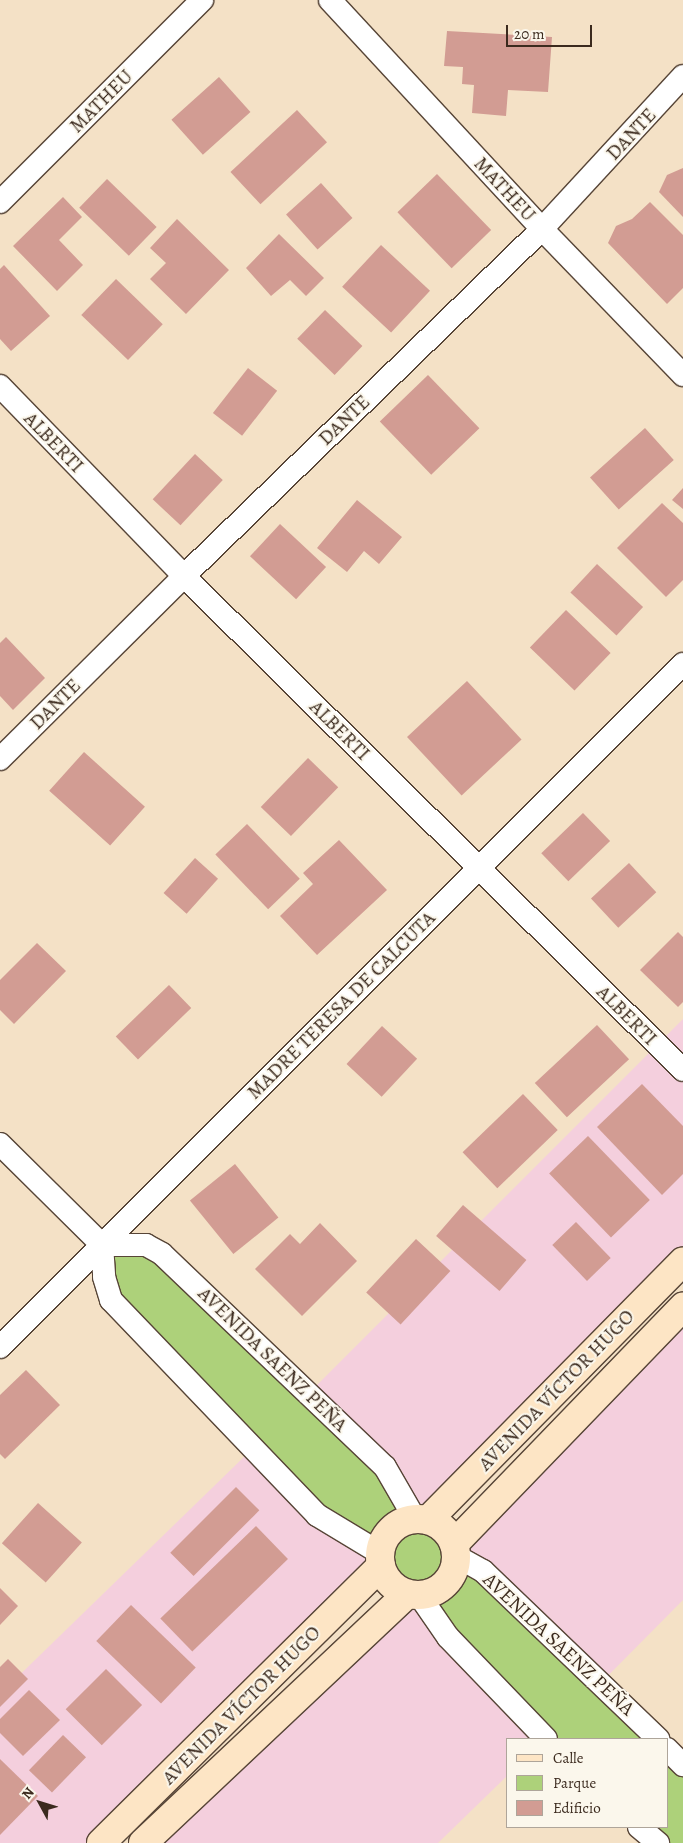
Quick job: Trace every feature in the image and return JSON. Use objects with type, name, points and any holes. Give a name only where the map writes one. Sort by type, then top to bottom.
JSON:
[{"type":"main road","name":"AVENIDA VÍCTOR HUGO","points":[[101,1843],[380,1560],[391,1530],[422,1520],[683,1261]]},
{"type":"main road","name":"AVENIDA VÍCTOR HUGO","points":[[143,1843],[413,1594],[441,1587],[449,1579],[455,1550],[683,1307]]},
{"type":"main road","points":[[422,1520],[448,1533],[455,1550]]},
{"type":"main road","points":[[380,1560],[391,1583],[413,1594]]},
{"type":"street","name":"MATHEU","points":[[0,202],[202,0]]},
{"type":"street","name":"MATHEU","points":[[330,0],[542,229],[683,376]]},
{"type":"street","name":"DANTE","points":[[0,759],[184,576],[542,229],[683,76]]},
{"type":"street","name":"ALBERTI","points":[[0,386],[184,576],[683,1070]]},
{"type":"street","name":"MADRE TERESA DE CALCUTA","points":[[0,1347],[683,664]]},
{"type":"street","points":[[0,1144],[102,1245],[104,1277],[111,1300],[316,1515],[380,1560]]},
{"type":"street","name":"AVENIDA SAENZ PEÑA","points":[[102,1245],[146,1245],[162,1254],[385,1467],[422,1520]]},
{"type":"street","name":"AVENIDA SAENZ PEÑA","points":[[455,1550],[483,1571],[657,1738]]},
{"type":"street","points":[[413,1594],[448,1637],[545,1738]]},
{"type":"street","points":[[668,1749],[683,1765]]},
{"type":"street","points":[[640,1828],[658,1843]]},
{"type":"shaded area","points":[[683,1019],[683,1259],[100,1843],[0,1843],[0,1694],[280,1422]]},
{"type":"shaded area","points":[[683,1306],[683,1600],[572,1712],[545,1738],[506,1738],[506,1777],[438,1843],[149,1843]]},
{"type":"green space","points":[[102,1245],[146,1245],[657,1738],[550,1738],[111,1300]]},
{"type":"green space","points":[[668,1750],[683,1765],[683,1843],[658,1843],[640,1828],[668,1828]]},
{"type":"building","points":[[447,31],[552,37],[548,92],[508,90],[506,116],[472,113],[474,85],[462,84],[463,67],[444,66]]},
{"type":"building","points":[[219,77],[250,112],[203,155],[171,120]]},
{"type":"building","points":[[297,110],[327,142],[260,204],[230,172]]},
{"type":"building","points":[[683,168],[683,217],[659,192],[667,175]]},
{"type":"building","points":[[437,174],[491,230],[452,268],[397,212]]},
{"type":"building","points":[[107,179],[157,227],[129,256],[79,208]]},
{"type":"building","points":[[321,183],[352,218],[318,249],[286,214]]},
{"type":"building","points":[[63,197],[82,217],[59,240],[83,265],[57,291],[13,246]]},
{"type":"building","points":[[650,202],[683,235],[683,288],[667,304],[608,243],[616,226],[632,219]]},
{"type":"building","points":[[177,219],[229,270],[186,314],[150,279],[166,263],[150,248]]},
{"type":"building","points":[[279,234],[324,278],[306,296],[290,280],[271,296],[246,268]]},
{"type":"building","points":[[381,245],[430,291],[391,332],[342,287]]},
{"type":"building","points":[[4,265],[50,316],[11,351],[0,339],[0,269]]},
{"type":"building","points":[[116,279],[163,324],[128,360],[81,315]]},
{"type":"building","points":[[325,310],[362,346],[335,375],[297,339]]},
{"type":"building","points":[[248,368],[277,391],[242,436],[213,413]]},
{"type":"building","points":[[428,375],[479,428],[431,475],[380,422]]},
{"type":"building","points":[[645,428],[674,460],[619,509],[590,478]]},
{"type":"building","points":[[195,454],[223,480],[181,525],[153,499]]},
{"type":"building","points":[[683,488],[683,509],[672,500]]},
{"type":"building","points":[[357,500],[402,537],[379,564],[364,551],[347,572],[317,548]]},
{"type":"building","points":[[662,503],[683,523],[683,580],[666,597],[617,548]]},
{"type":"building","points":[[280,524],[326,567],[296,599],[250,556]]},
{"type":"building","points":[[597,564],[643,607],[616,635],[570,593]]},
{"type":"building","points":[[566,610],[611,653],[574,690],[530,647]]},
{"type":"building","points":[[6,637],[45,678],[13,710],[0,696],[0,643]]},
{"type":"building","points":[[467,681],[522,740],[462,795],[407,737]]},
{"type":"building","points":[[84,752],[145,807],[110,846],[49,791]]},
{"type":"building","points":[[308,758],[338,787],[291,836],[261,807]]},
{"type":"building","points":[[583,813],[610,841],[568,881],[541,853]]},
{"type":"building","points":[[247,824],[300,879],[268,909],[215,855]]},
{"type":"building","points":[[339,840],[387,890],[317,955],[280,916],[313,884],[303,873]]},
{"type":"building","points":[[195,858],[218,879],[187,914],[164,893]]},
{"type":"building","points":[[629,863],[656,892],[618,928],[591,898]]},
{"type":"building","points":[[678,932],[683,937],[683,1002],[678,1007],[640,970]]},
{"type":"building","points":[[37,943],[66,971],[14,1024],[0,1010],[0,980]]},
{"type":"building","points":[[169,985],[191,1008],[138,1059],[116,1036]]},
{"type":"building","points":[[597,1025],[629,1059],[567,1117],[535,1083]]},
{"type":"building","points":[[382,1026],[417,1059],[382,1097],[347,1064]]},
{"type":"building","points":[[642,1084],[683,1126],[683,1174],[662,1195],[597,1127]]},
{"type":"building","points":[[523,1094],[558,1130],[497,1188],[463,1152]]},
{"type":"building","points":[[588,1136],[650,1200],[611,1238],[549,1174]]},
{"type":"building","points":[[235,1164],[278,1218],[233,1254],[190,1201]]},
{"type":"building","points":[[463,1205],[526,1260],[499,1291],[436,1236]]},
{"type":"building","points":[[576,1222],[611,1258],[587,1281],[552,1245]]},
{"type":"building","points":[[320,1223],[357,1261],[302,1316],[255,1269],[290,1234],[300,1244]]},
{"type":"building","points":[[416,1239],[450,1271],[401,1324],[366,1292]]},
{"type":"building","points":[[26,1370],[60,1405],[5,1459],[0,1454],[0,1395]]},
{"type":"building","points":[[236,1487],[259,1510],[194,1576],[170,1553]]},
{"type":"building","points":[[38,1503],[82,1542],[46,1583],[2,1543]]},
{"type":"building","points":[[256,1526],[288,1559],[192,1651],[160,1618]]},
{"type":"building","points":[[0,1588],[18,1606],[0,1625]]},
{"type":"building","points":[[131,1605],[196,1668],[161,1703],[96,1641]]},
{"type":"building","points":[[8,1659],[28,1679],[0,1707],[0,1667]]},
{"type":"building","points":[[106,1669],[142,1705],[102,1745],[66,1709]]},
{"type":"building","points":[[29,1690],[60,1720],[23,1756],[0,1733],[0,1719]]},
{"type":"building","points":[[63,1735],[86,1757],[52,1792],[29,1770]]},
{"type":"building","points":[[0,1759],[38,1796],[0,1835]]}]
